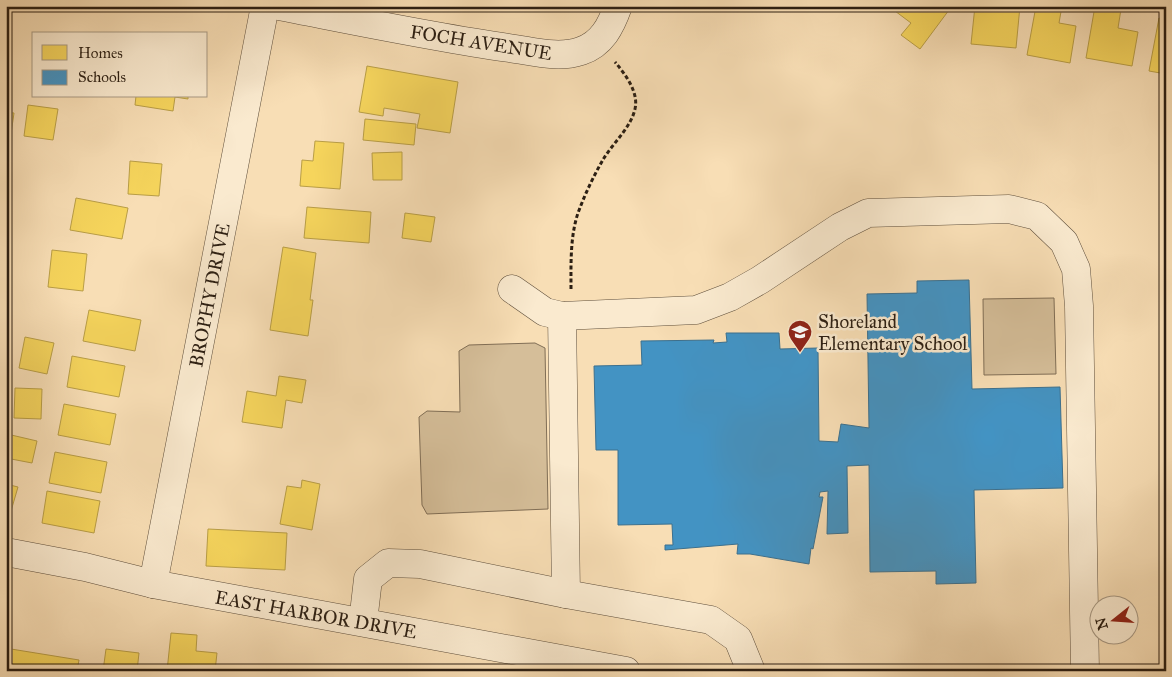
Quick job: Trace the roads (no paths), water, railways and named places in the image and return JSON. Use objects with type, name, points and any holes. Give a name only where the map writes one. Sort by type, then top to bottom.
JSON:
[{"type":"street","name":"BROPHY DRIVE","points":[[153,584],[265,6]]},
{"type":"street","name":"FOCH AVENUE","points":[[279,6],[462,41],[559,55],[579,52],[596,44],[611,24],[618,6]]},
{"type":"street","points":[[512,289],[546,312],[566,316],[696,310],[730,297],[760,280],[840,227],[868,214],[1009,209],[1037,216],[1064,242],[1076,269],[1079,306],[1086,671]]},
{"type":"street","points":[[566,316],[566,594]]},
{"type":"street","name":"EAST HARBOR DRIVE","points":[[6,552],[77,565],[153,584],[626,671]]},
{"type":"street","points":[[363,622],[368,579],[388,563],[420,564],[566,594],[711,620],[738,639],[751,671]]},
{"type":"place","name":"Shoreland Elementary School","points":[[800,353]]}]
